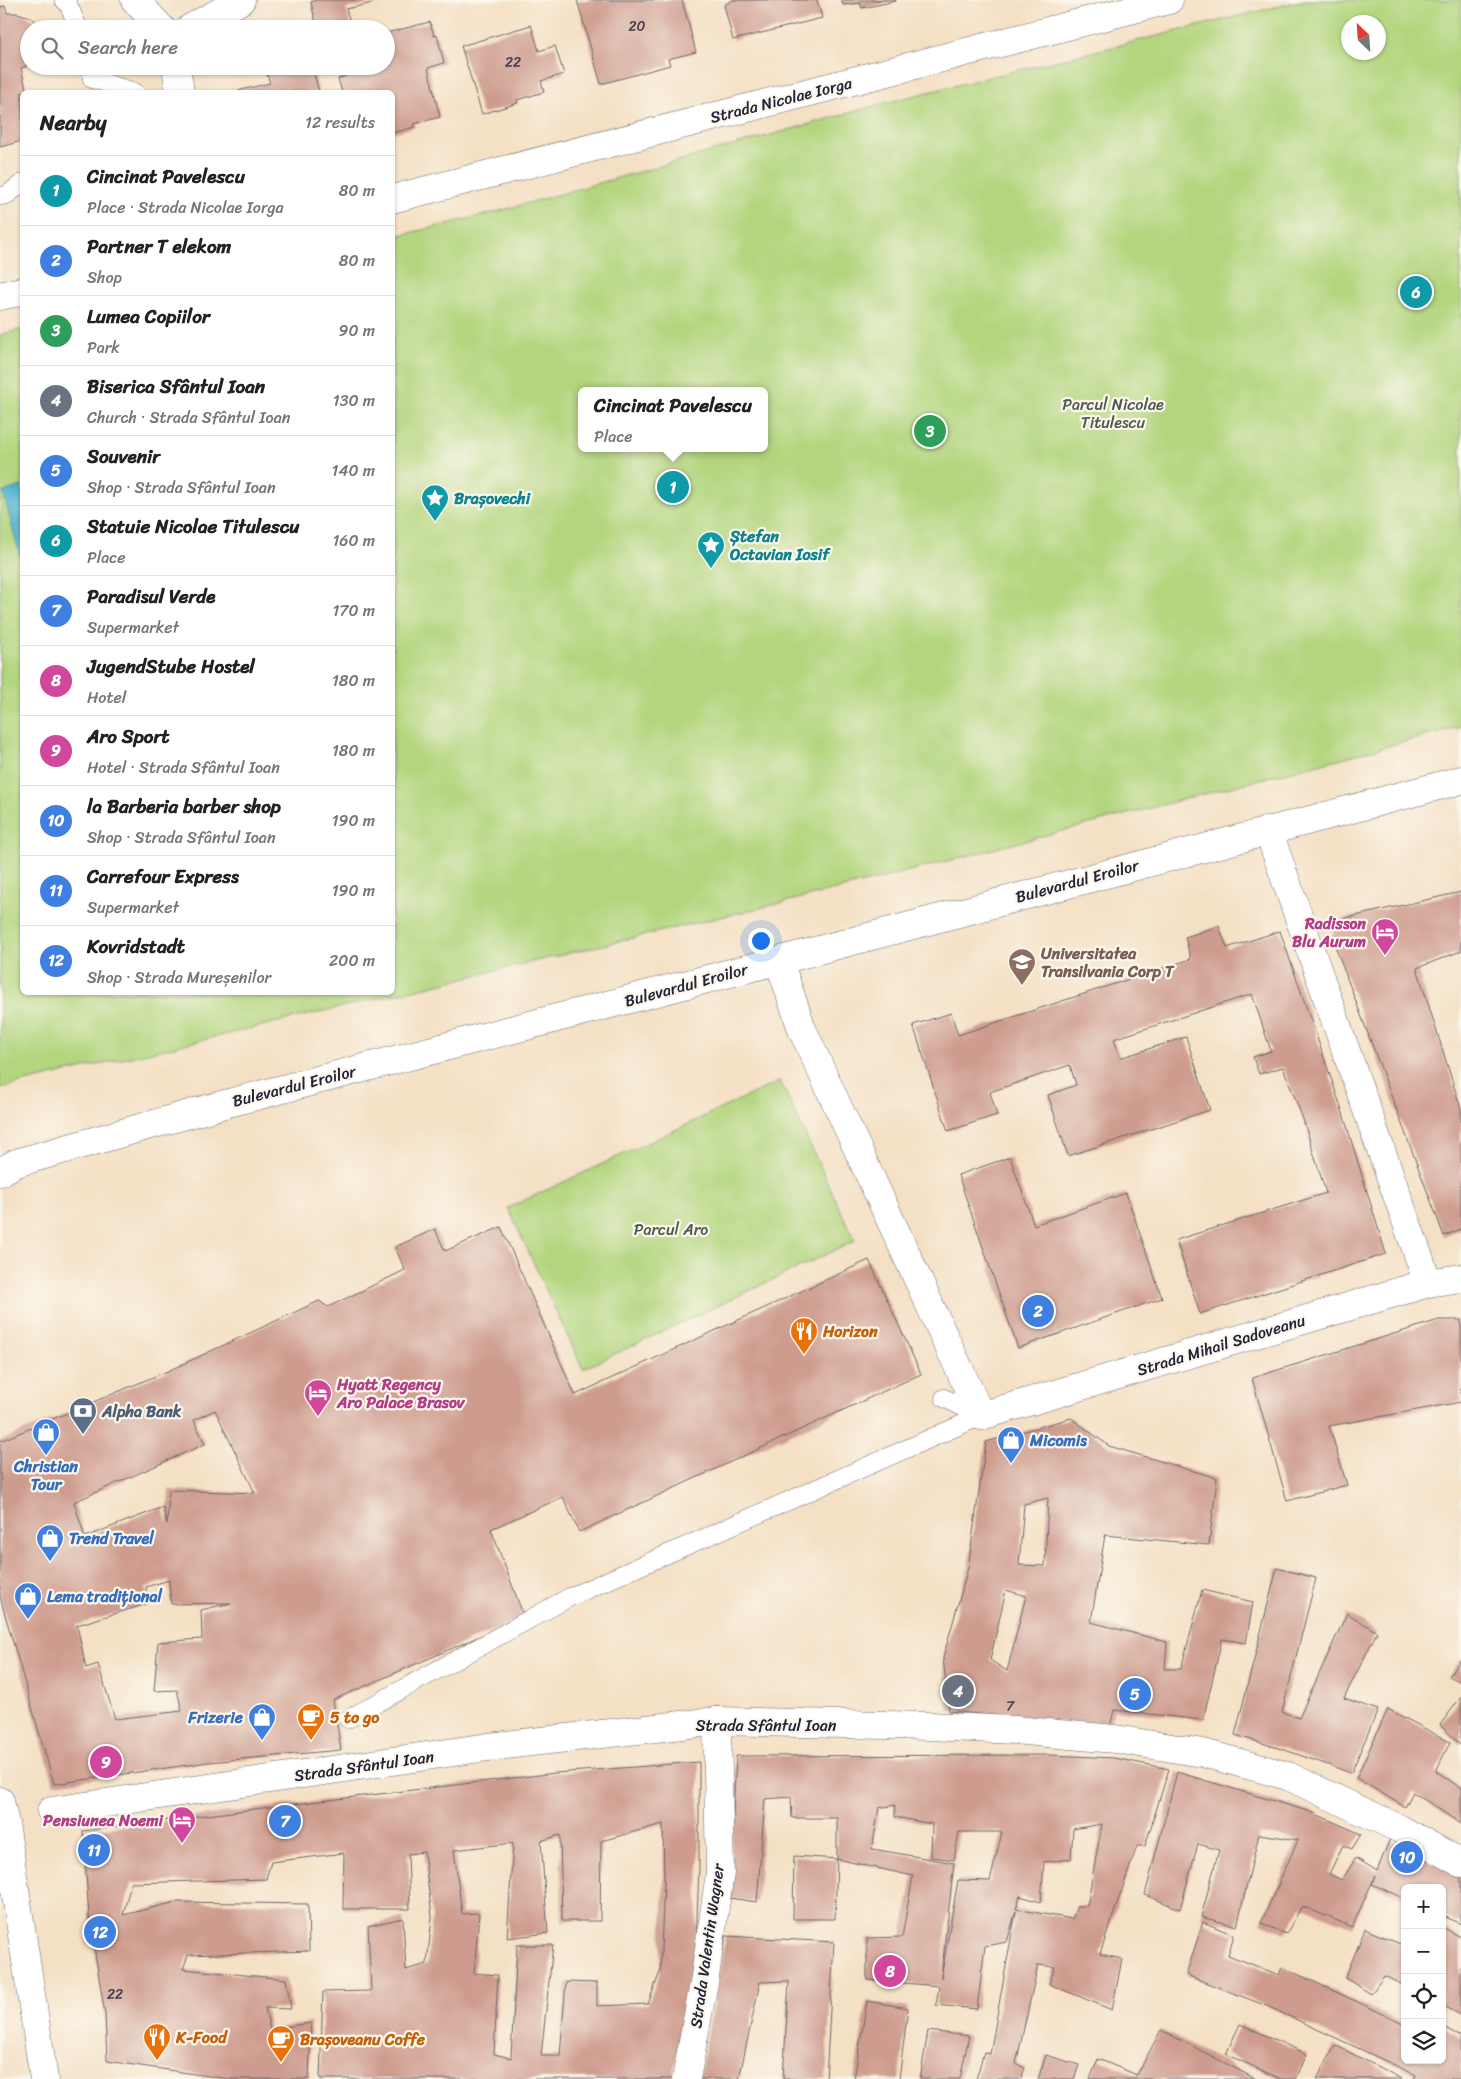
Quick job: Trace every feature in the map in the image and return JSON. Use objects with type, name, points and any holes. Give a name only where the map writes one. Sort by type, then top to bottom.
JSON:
[{"type":"street","points":[[135,0],[154,20]]},
{"type":"street","points":[[205,20],[241,0]]},
{"type":"street","name":"Strada Nicolae Iorga","points":[[395,199],[1169,0]]},
{"type":"street","points":[[177,75],[180,90]]},
{"type":"street","points":[[0,296],[20,291]]},
{"type":"street","name":"Bulevardul Eroilor","points":[[0,1172],[16,1163],[221,1105],[1461,780]]},
{"type":"street","points":[[1268,830],[1428,1283]]},
{"type":"street","points":[[779,960],[802,1029],[981,1416]]},
{"type":"street","name":"Strada Mihail Sadoveanu","points":[[981,1416],[1428,1283],[1461,1278]]},
{"type":"street","name":"Strada Sfântul Ioan","points":[[51,1811],[488,1748],[716,1722],[1014,1730],[1115,1739],[1203,1754],[1288,1776],[1400,1829],[1461,1863]]},
{"type":"street","name":"Strada Valentin Wagner","points":[[686,2079],[704,1982],[720,1873],[716,1722]]},
{"type":"street","points":[[0,1801],[44,2079]]},
{"type":"lane","points":[[64,0],[68,4],[75,20]]},
{"type":"lane","points":[[90,79],[128,90]]},
{"type":"lane","points":[[0,196],[7,195],[20,185]]},
{"type":"lane","points":[[944,1398],[981,1416]]},
{"type":"lane","points":[[348,1719],[570,1597],[981,1416]]},
{"type":"green space","name":"Parcul Nicolae Titulescu","points":[[1304,0],[1461,0],[1461,727],[848,887],[395,994],[395,237],[496,212],[892,101]]},
{"type":"green space","name":"Parcul Nicolae Titulescu","points":[[20,330],[20,995],[392,995],[0,1088],[0,335]]},
{"type":"green space","name":"Parcul Aro","points":[[780,1081],[855,1241],[583,1369],[508,1208]]},
{"type":"water","points":[[20,487],[20,556],[3,492]]},
{"type":"building","points":[[316,0],[381,0],[346,9],[349,20],[315,20],[311,2]]},
{"type":"building","points":[[577,0],[682,0],[696,52],[668,59],[670,65],[601,84]]},
{"type":"building","points":[[733,0],[817,0],[822,18],[733,40],[724,5]]},
{"type":"building","points":[[841,0],[896,1],[862,8],[860,3],[843,5]]},
{"type":"building","points":[[5,6],[7,13],[17,13],[33,20],[20,20],[20,75],[23,75],[26,90],[20,90],[20,142],[0,147],[0,7]]},
{"type":"building","points":[[430,22],[434,36],[437,35],[444,63],[428,68],[440,117],[414,124],[415,127],[395,132],[395,90],[341,90],[338,79],[346,75],[395,75],[395,31]]},
{"type":"building","points":[[531,25],[539,51],[555,46],[564,74],[541,81],[544,92],[517,100],[518,103],[482,114],[461,46]]},
{"type":"building","points":[[267,75],[314,75],[318,90],[241,90],[270,83]]},
{"type":"building","points":[[1461,892],[1461,951],[1417,968],[1461,1109],[1461,1229],[1444,1236],[1332,938],[1342,919]]},
{"type":"building","points":[[1219,926],[1227,948],[1280,931],[1341,1107],[1386,1254],[1200,1314],[1176,1240],[1326,1193],[1303,1119],[1283,1067],[1259,1074],[1253,1057],[1271,1051],[1252,994],[1114,1039],[1120,1058],[1186,1037],[1210,1110],[1068,1156],[1048,1095],[1076,1085],[1070,1065],[990,1092],[997,1115],[948,1131],[913,1025],[951,1013],[958,1035],[1191,959],[1185,937]]},
{"type":"building","points":[[1010,1157],[1034,1225],[1126,1193],[1162,1298],[1018,1348],[958,1175]]},
{"type":"building","points":[[501,1227],[575,1395],[869,1260],[921,1374],[579,1532],[563,1497],[491,1529],[524,1617],[333,1700],[341,1750],[209,1762],[54,1784],[0,1597],[0,1441],[170,1370],[319,1301],[328,1307],[405,1270],[395,1247],[435,1229],[445,1251]],"holes":[[[215,1410],[255,1493],[169,1490],[167,1524],[163,1507],[85,1537],[74,1502],[205,1444],[194,1420]],[[169,1580],[171,1604],[231,1603],[201,1610],[202,1639],[158,1642],[154,1691],[177,1690],[182,1711],[115,1719],[98,1664],[86,1668],[77,1625],[147,1604],[146,1587]]]},
{"type":"building","points":[[1439,1320],[1461,1320],[1461,1402],[1329,1426],[1347,1485],[1287,1501],[1252,1378]]},
{"type":"building","points":[[1071,1418],[1109,1446],[1217,1478],[1209,1545],[1105,1535],[1091,1622],[1167,1642],[1165,1669],[1181,1669],[1202,1590],[1253,1602],[1246,1643],[1222,1639],[1203,1720],[1114,1710],[1110,1727],[949,1711],[943,1658],[968,1568],[986,1442]],"holes":[[[1048,1498],[1045,1566],[1019,1565],[1024,1504]],[[1006,1590],[1026,1596],[1007,1671],[990,1660]]]},
{"type":"building","points":[[1277,1568],[1316,1578],[1282,1712],[1299,1718],[1347,1613],[1377,1632],[1344,1698],[1378,1710],[1351,1773],[1235,1735]]},
{"type":"building","points":[[1461,1659],[1461,1682],[1449,1676]]},
{"type":"building","points":[[1461,1697],[1461,1745],[1440,1725]]},
{"type":"building","points":[[1388,1709],[1450,1742],[1436,1771],[1461,1788],[1461,1824],[1413,1792],[1405,1807],[1356,1778]]},
{"type":"building","points":[[1051,1755],[1114,1758],[1169,1769],[1145,1846],[1137,1846],[1100,1954],[1122,1959],[1112,2010],[1049,1984],[1055,1967],[1038,1965],[1016,2064],[1025,2068],[1021,2079],[976,2079],[984,2052],[990,2054],[1016,1911],[1007,1942],[985,1946],[977,2009],[936,2005],[939,1986],[867,1980],[867,1938],[902,1937],[913,1876],[837,1859],[837,1818],[792,1818],[791,1797],[765,1799],[757,1902],[729,1898],[736,1756]],"holes":[[[895,1805],[895,1817],[932,1824],[931,1857],[954,1860],[959,1832],[1002,1832],[990,1881],[958,1880],[941,1978],[954,1863],[872,1849],[879,1808]],[[1102,1824],[1087,1906],[1077,1906],[1072,1919],[1016,1909],[1020,1896],[1041,1902],[1044,1862],[1071,1859],[1073,1829]]]},
{"type":"building","points":[[699,1762],[699,1867],[695,1971],[672,2079],[320,2079],[323,1992],[371,1991],[368,1926],[403,1918],[406,1970],[427,1964],[432,1917],[424,1852],[408,1854],[410,1909],[343,1909],[344,1853],[271,1862],[266,1879],[131,1883],[123,1915],[176,1902],[308,1904],[309,1951],[188,1955],[183,1969],[286,1979],[291,2009],[265,2008],[270,2029],[311,2023],[309,2079],[229,2079],[107,2061],[105,2014],[89,1916],[83,1831],[556,1773]],"holes":[[[663,1824],[664,1882],[660,1972],[648,2004],[597,2006],[597,1983],[566,1982],[560,2056],[541,2056],[553,1945],[517,1945],[511,2058],[494,2054],[498,1975],[474,1973],[479,1913],[462,1914],[454,1850],[513,1843],[507,1938],[548,1933],[541,1841],[560,1835],[562,1921],[600,1921],[601,1841]]]},
{"type":"building","points":[[1177,1772],[1311,1812],[1361,1834],[1352,1849],[1343,1845],[1329,1874],[1342,1880],[1356,1858],[1377,1871],[1390,1839],[1461,1875],[1461,1924],[1446,1918],[1446,1884],[1401,1884],[1401,1897],[1372,1884],[1375,1876],[1352,1927],[1302,1906],[1286,1934],[1261,1923],[1298,1840],[1259,1834],[1237,1926],[1201,1917],[1219,1850],[1198,1844],[1180,1909],[1145,1895]]},
{"type":"building","points":[[794,1856],[837,1859],[835,1919],[793,1919]]},
{"type":"building","points":[[1203,1922],[1234,1935],[1228,1955],[1279,1975],[1282,1967],[1401,2022],[1401,2064],[1446,2064],[1446,2028],[1461,2037],[1461,2079],[1414,2079],[1416,2075],[1267,2006],[1186,1975]]},
{"type":"building","points":[[1365,1929],[1401,1944],[1401,1984],[1384,1976],[1371,1994],[1345,1978]]},
{"type":"building","points":[[1446,1929],[1461,1937],[1461,2015],[1446,2007]]},
{"type":"building","points":[[726,1936],[834,1942],[826,2079],[783,2079],[789,1981],[760,1982],[739,2079],[699,2079]]},
{"type":"building","points":[[867,2001],[908,2008],[899,2079],[854,2079]]},
{"type":"building","points":[[1240,2024],[1307,2054],[1296,2079],[1281,2079],[1226,2054]]},
{"type":"building","points":[[1161,2030],[1256,2079],[1090,2079],[1098,2059],[1137,2075]]},
{"type":"building","points":[[928,2031],[969,2036],[960,2079],[920,2079]]},
{"type":"building","points":[[1335,2045],[1402,2079],[1317,2079]]},
{"type":"building","points":[[1046,2055],[1079,2065],[1074,2079],[1038,2079]]},
{"type":"place","name":"Statuie Nicolae Titulescu","points":[[1416,292]]},
{"type":"place","name":"Lumea Copiilor","points":[[930,431]]},
{"type":"place","name":"Cincinat Pavelescu","points":[[673,487]]},
{"type":"place","name":"Brașovechi","points":[[435,522]]},
{"type":"place","name":"Ștefan Octavian Iosif","points":[[711,569]]},
{"type":"place","name":"Radisson Blu Aurum","points":[[1385,956]]},
{"type":"place","name":"Universitatea Transilvania Corp T","points":[[1022,986]]},
{"type":"place","name":"Partner T elekom","points":[[1038,1311]]},
{"type":"place","name":"Horizon","points":[[804,1355]]},
{"type":"place","name":"Hyatt Regency Aro Palace Brasov","points":[[318,1417]]},
{"type":"place","name":"Alpha Bank","points":[[83,1435]]},
{"type":"place","name":"Christian Tour","points":[[46,1456]]},
{"type":"place","name":"Micomis","points":[[1011,1464]]},
{"type":"place","name":"Trend Travel","points":[[50,1562]]},
{"type":"place","name":"Lema tradițional","points":[[28,1620]]},
{"type":"place","name":"Biserica Sfântul Ioan","points":[[958,1691]]},
{"type":"place","name":"Souvenir","points":[[1135,1694]]},
{"type":"place","name":"Frizerie","points":[[262,1741]]},
{"type":"place","name":"5 to go","points":[[311,1741]]},
{"type":"place","name":"Aro Sport","points":[[106,1762]]},
{"type":"place","name":"Paradisul Verde","points":[[285,1821]]},
{"type":"place","name":"Pensiunea Noemi","points":[[182,1844]]},
{"type":"place","name":"Carrefour Express","points":[[94,1850]]},
{"type":"place","name":"la Barberia barber shop","points":[[1407,1857]]},
{"type":"place","name":"Kovridstadt","points":[[100,1932]]},
{"type":"place","name":"JugendStube Hostel","points":[[890,1971]]},
{"type":"place","name":"K-Food","points":[[157,2061]]},
{"type":"place","name":"Brașoveanu Coffe","points":[[281,2063]]}]
